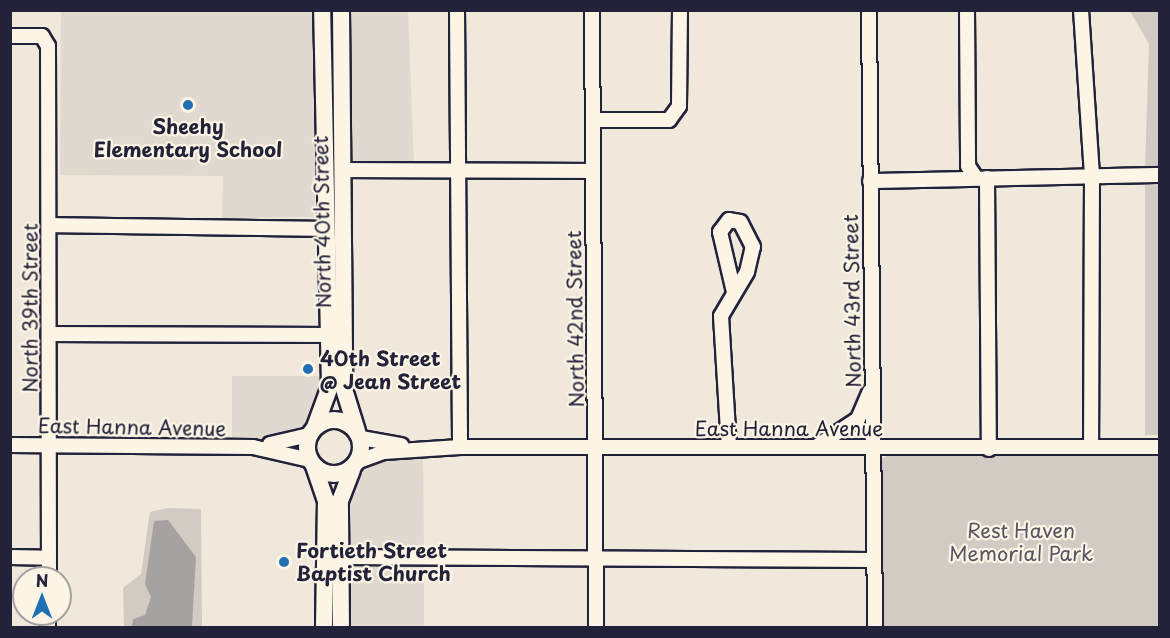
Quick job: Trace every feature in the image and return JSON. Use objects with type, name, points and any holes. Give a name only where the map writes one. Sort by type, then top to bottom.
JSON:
[{"type":"main road","name":"North 40th Street","points":[[312,431],[329,394],[322,10]]},
{"type":"main road","name":"North 40th Street","points":[[341,10],[345,402],[359,434]]},
{"type":"main road","points":[[325,229],[343,273]]},
{"type":"main road","points":[[324,627],[326,500],[312,463],[312,431],[337,420],[359,434],[355,465],[340,501],[341,627]]},
{"type":"main road","points":[[312,463],[335,475],[355,465]]},
{"type":"street","points":[[457,10],[456,170],[460,447]]},
{"type":"street","name":"North 42nd Street","points":[[592,10],[596,627]]},
{"type":"street","points":[[593,120],[669,120],[679,106],[680,10]]},
{"type":"street","name":"North 43rd Street","points":[[869,10],[874,627]]},
{"type":"street","points":[[967,10],[968,166],[981,178],[989,449]]},
{"type":"street","points":[[1081,10],[1092,176],[1091,447]]},
{"type":"street","name":"North 39th Street","points":[[10,36],[46,39],[50,225],[49,566]]},
{"type":"street","points":[[342,170],[593,171]]},
{"type":"street","points":[[870,180],[1160,175]]},
{"type":"street","points":[[50,225],[325,229]]},
{"type":"street","points":[[729,447],[721,316],[734,292]]},
{"type":"street","points":[[49,334],[327,335]]},
{"type":"street","points":[[812,448],[858,419],[873,380]]},
{"type":"street","name":"East Hanna Avenue","points":[[253,447],[312,431]]},
{"type":"street","name":"East Hanna Avenue","points":[[359,434],[418,448]]},
{"type":"street","name":"East Hanna Avenue","points":[[10,445],[253,447],[312,463]]},
{"type":"street","name":"East Hanna Avenue","points":[[355,465],[418,448],[460,447],[989,449],[1160,447]]},
{"type":"street","points":[[10,557],[49,558]]},
{"type":"street","points":[[342,557],[872,560]]},
{"type":"shaded area","name":"Sheehy Elementary School","points":[[61,11],[315,11],[315,217],[222,218],[223,176],[60,175]]},
{"type":"shaded area","points":[[347,11],[408,11],[414,165],[351,166]]},
{"type":"shaded area","points":[[232,376],[321,376],[321,410],[289,436],[232,442]]},
{"type":"shaded area","points":[[423,454],[424,552],[347,552],[348,481],[384,457]]},
{"type":"shaded area","points":[[168,520],[196,557],[192,626],[132,627],[133,619],[145,615],[151,597],[145,584],[154,521]]},
{"type":"shaded area","points":[[347,563],[424,563],[424,627],[346,628]]},
{"type":"green space","points":[[1130,11],[1159,11],[1159,170],[1145,170],[1149,44]]},
{"type":"green space","points":[[1145,184],[1159,184],[1159,435],[1145,435]]},
{"type":"green space","name":"Rest Haven Memorial Park","points":[[891,454],[1159,454],[1159,627],[878,627],[878,600],[883,597],[879,460]]},
{"type":"green space","points":[[167,508],[201,509],[202,627],[124,627],[123,588],[141,574],[150,512]]},
{"type":"place","name":"Sheehy Elementary School","points":[[188,105]]},
{"type":"place","name":"40th Street @ Jean Street","points":[[308,369]]},
{"type":"place","name":"Fortieth Street Baptist Church","points":[[284,562]]}]
